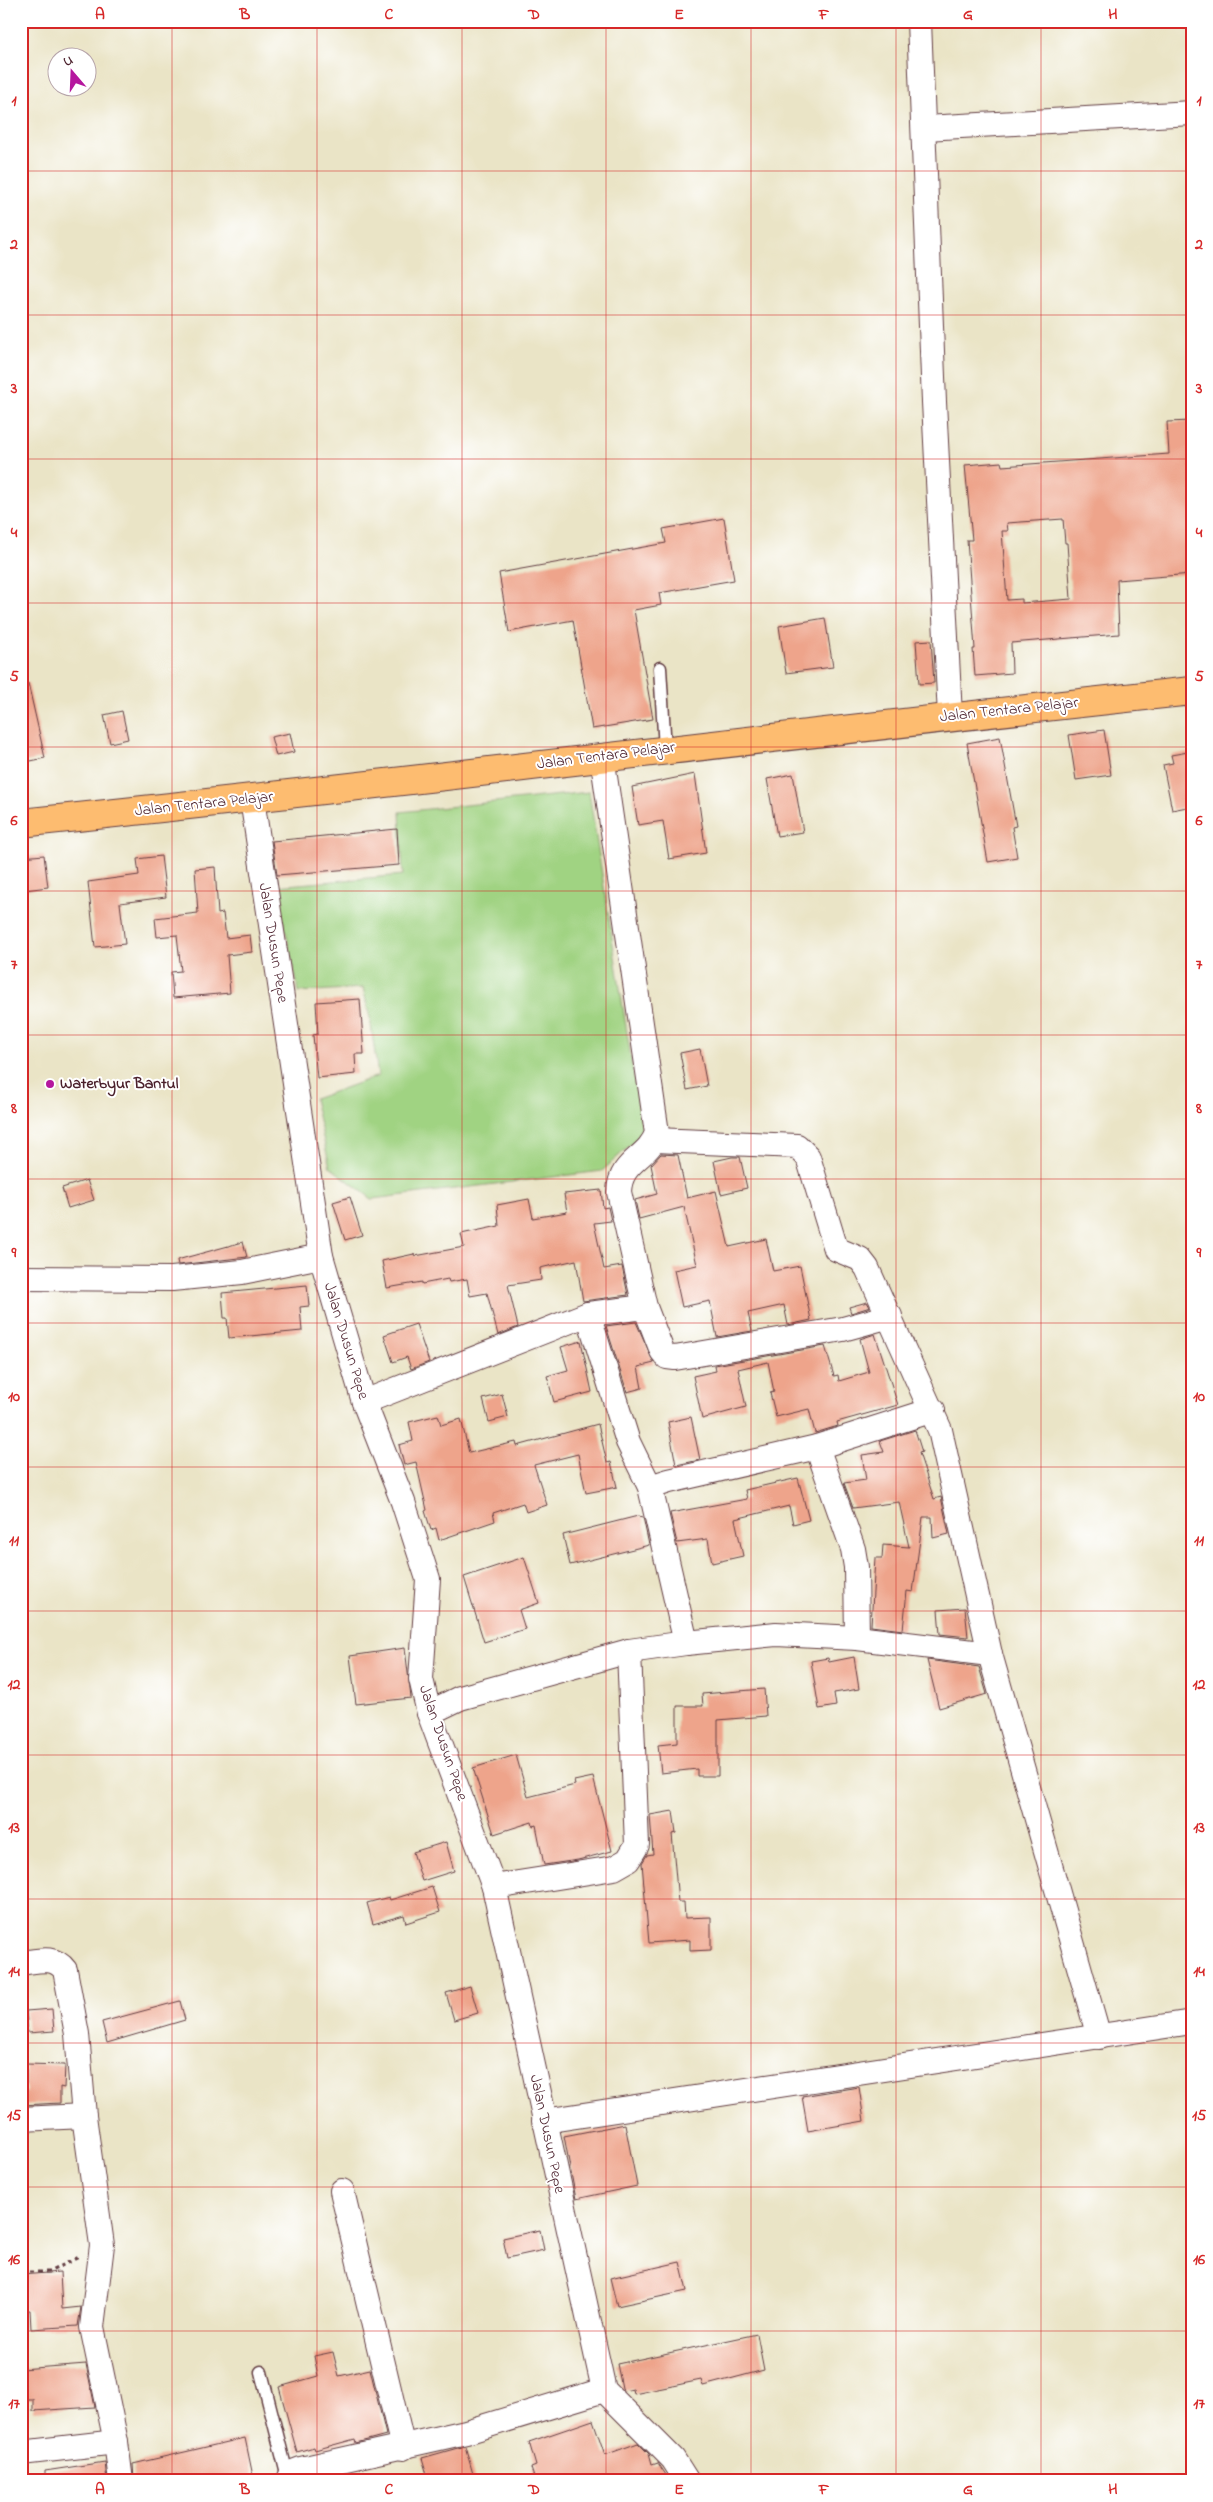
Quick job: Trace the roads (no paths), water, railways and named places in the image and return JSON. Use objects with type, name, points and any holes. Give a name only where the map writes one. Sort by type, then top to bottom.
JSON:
[{"type":"main road","name":"Jalan Tentara Pelajar","points":[[21,822],[252,799],[602,756],[1192,690]]},
{"type":"street","points":[[919,21],[925,128],[934,402],[950,716]]},
{"type":"street","points":[[925,128],[1192,114]]},
{"type":"street","points":[[602,756],[657,1133],[654,1140],[626,1167],[619,1182],[618,1192],[645,1307],[662,1351],[667,1357],[675,1358],[850,1327],[890,1316]]},
{"type":"street","name":"Jalan Dusun Pepe","points":[[252,799],[320,1256],[364,1402],[402,1502],[428,1579],[421,1679],[429,1713],[494,1887],[604,2390]]},
{"type":"street","points":[[654,1140],[797,1146],[808,1157],[836,1250],[860,1259],[867,1268],[933,1410],[940,1430],[990,1654],[1099,2037]]},
{"type":"street","points":[[21,1278],[172,1279],[242,1272],[320,1256]]},
{"type":"street","points":[[364,1402],[588,1314],[645,1307]]},
{"type":"street","points":[[588,1314],[628,1442],[650,1488],[686,1643]]},
{"type":"street","points":[[650,1488],[669,1481],[817,1447],[933,1410]]},
{"type":"street","points":[[817,1447],[853,1549],[856,1566],[857,1638]]},
{"type":"street","points":[[429,1713],[460,1698],[629,1651],[686,1643],[776,1634],[857,1638],[990,1654]]},
{"type":"street","points":[[494,1887],[614,1868],[628,1860],[637,1845],[629,1651]]},
{"type":"street","points":[[21,1963],[50,1959],[59,1962],[65,1970],[78,2034],[84,2116],[102,2245],[92,2327],[116,2442],[121,2481]]},
{"type":"street","points":[[544,2121],[1192,2022]]},
{"type":"street","points":[[21,2119],[84,2116]]},
{"type":"street","points":[[342,2191],[402,2448]]},
{"type":"street","points":[[288,2479],[301,2470],[476,2430],[604,2390],[673,2459],[687,2481]]},
{"type":"street","points":[[21,2453],[116,2442]]},
{"type":"lane","points":[[660,668],[665,749]]},
{"type":"lane","points":[[261,2372],[288,2479]]},
{"type":"place","name":"Waterbyur Bantul","points":[[50,1084]]}]
